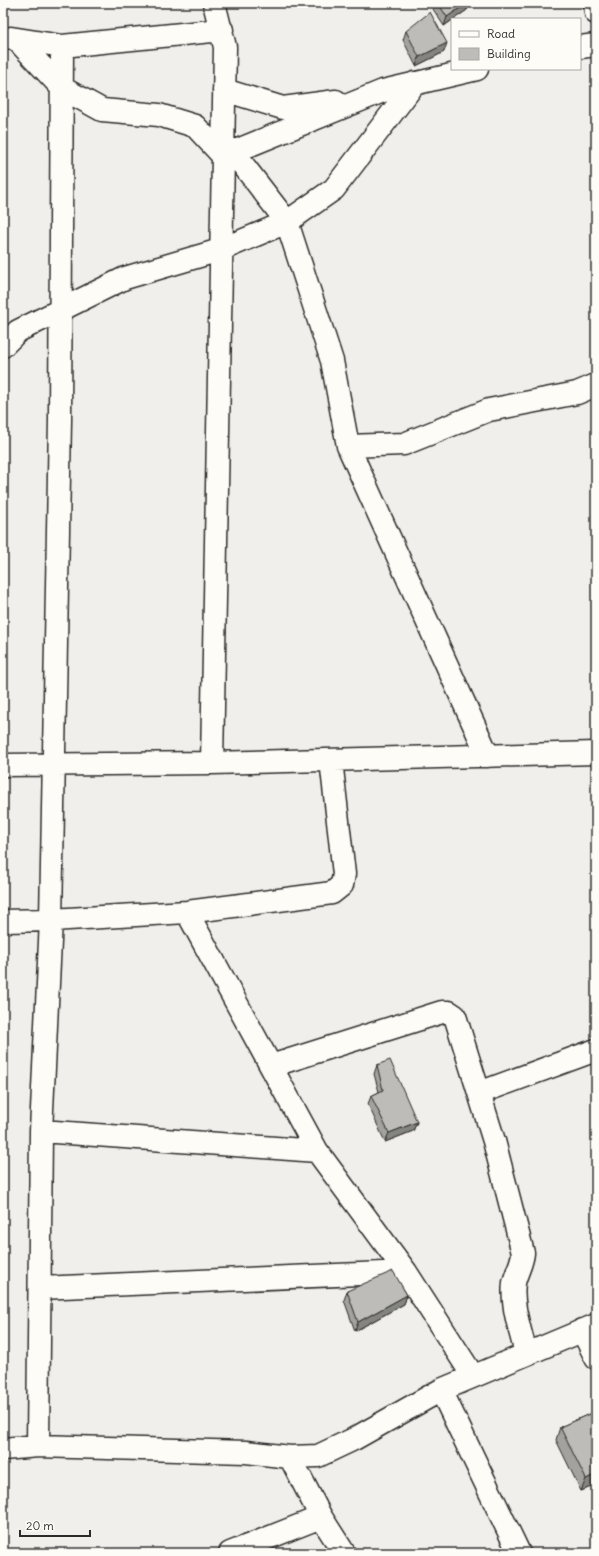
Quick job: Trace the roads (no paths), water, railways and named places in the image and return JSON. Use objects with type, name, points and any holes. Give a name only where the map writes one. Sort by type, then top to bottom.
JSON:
[{"type":"street","points":[[212,763],[220,250],[225,47],[222,30],[214,3]]},
{"type":"street","points":[[595,3],[596,13]]},
{"type":"street","points":[[10,38],[62,46],[222,30]]},
{"type":"street","points":[[10,38],[62,88],[102,110],[159,115],[195,126],[222,156],[240,161],[287,222],[332,361],[348,446],[488,756]]},
{"type":"street","points":[[581,48],[596,45]]},
{"type":"street","points":[[38,1446],[41,1131],[50,920],[54,764],[62,46]]},
{"type":"street","points":[[222,156],[383,91],[473,70]]},
{"type":"street","points":[[3,346],[18,331],[60,309],[126,278],[220,250],[287,222],[334,189],[415,83]]},
{"type":"street","points":[[224,90],[283,108],[368,97]]},
{"type":"street","points":[[348,446],[404,444],[489,410],[577,393],[596,385]]},
{"type":"street","points":[[3,765],[212,763],[596,753]]},
{"type":"street","points":[[3,920],[50,920],[187,912],[332,893],[342,885],[344,874],[331,760]]},
{"type":"street","points":[[187,912],[317,1151],[406,1272],[473,1376]]},
{"type":"street","points":[[271,1066],[442,1012],[449,1012],[455,1016],[494,1141],[523,1253],[522,1261],[514,1284],[515,1304],[526,1354]]},
{"type":"street","points":[[479,1093],[596,1050]]},
{"type":"street","points":[[41,1131],[317,1151]]},
{"type":"street","points":[[40,1288],[406,1272]]},
{"type":"street","points":[[3,1448],[38,1446],[246,1452],[290,1457],[318,1456],[354,1439],[441,1390],[589,1328],[596,1358]]},
{"type":"street","points":[[441,1390],[519,1553]]},
{"type":"street","points":[[290,1457],[322,1517],[344,1553]]},
{"type":"street","points":[[230,1553],[322,1517]]}]
